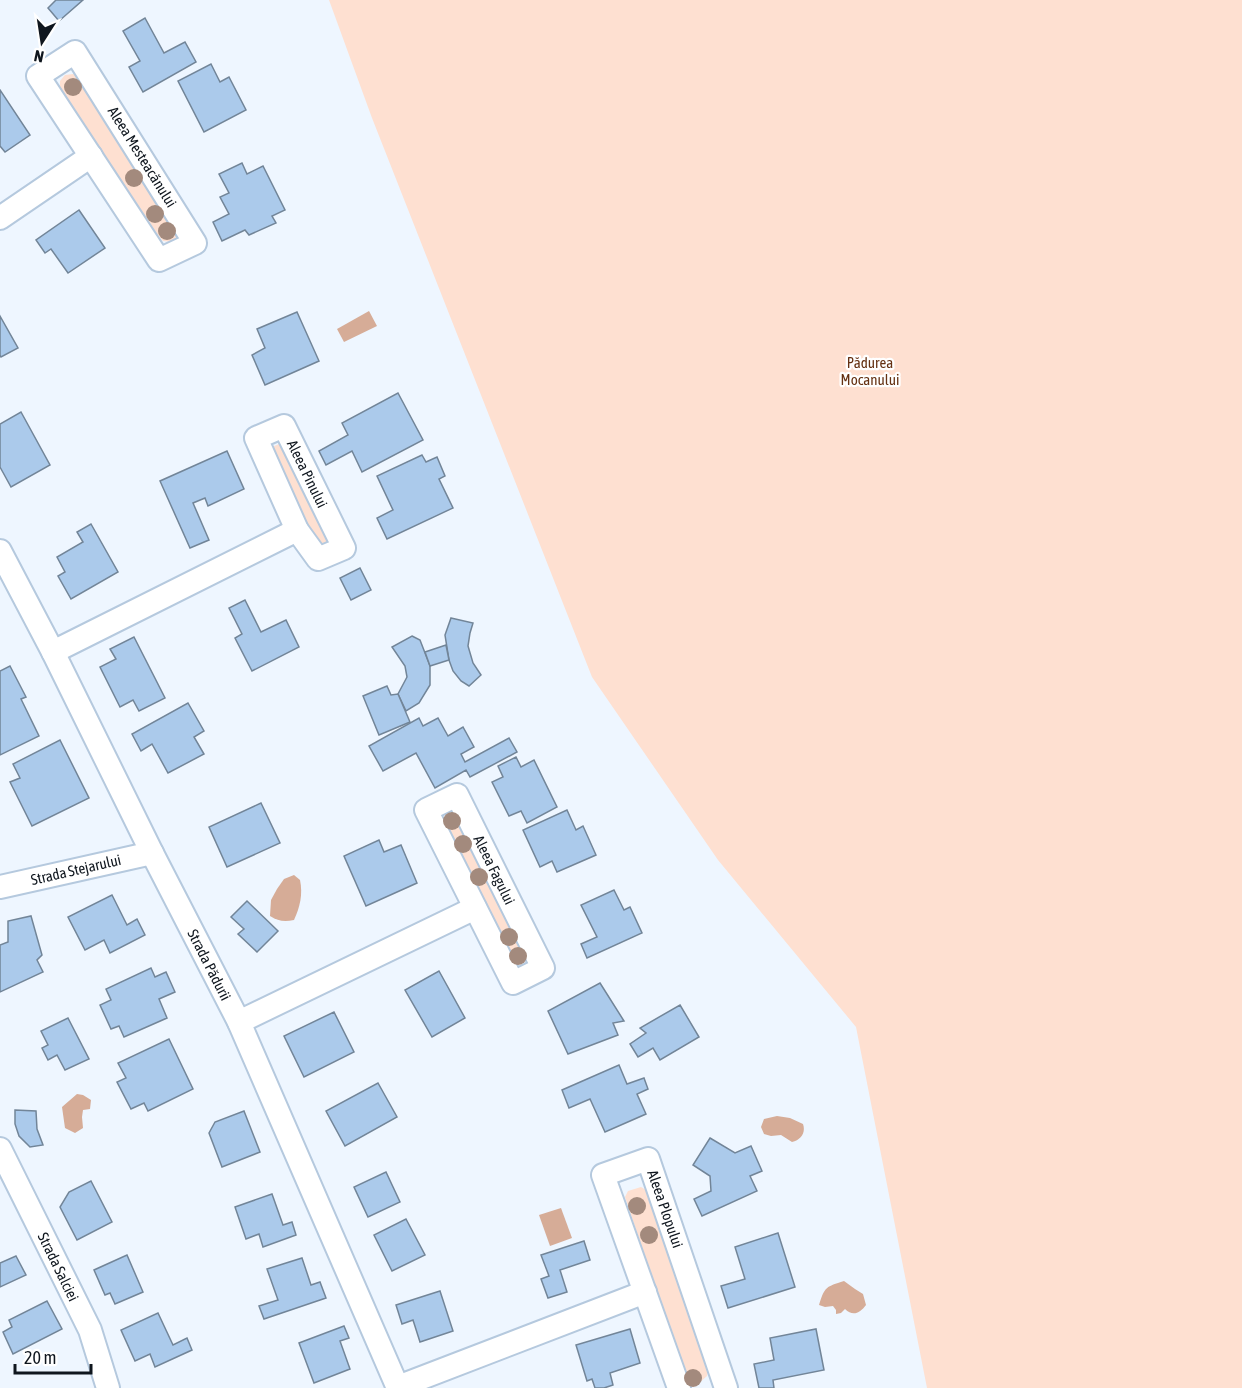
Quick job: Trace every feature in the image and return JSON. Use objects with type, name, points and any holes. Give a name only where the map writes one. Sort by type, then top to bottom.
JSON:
[{"type":"street","name":"Aleea Mesteacănului","points":[[75,52],[195,243],[159,260],[91,156],[38,76],[75,52]]},
{"type":"street","points":[[0,218],[91,156]]},
{"type":"street","name":"Aleea Pinului","points":[[284,426],[344,548],[318,559],[297,530],[256,438],[284,426]]},
{"type":"street","points":[[53,652],[297,530]]},
{"type":"street","name":"Strada Pădurii","points":[[0,551],[239,1022],[398,1388]]},
{"type":"street","name":"Aleea Fagului","points":[[457,795],[543,968],[513,983],[475,908],[426,810],[457,795]]},
{"type":"street","name":"Strada Stejarului","points":[[0,887],[152,853]]},
{"type":"street","points":[[239,1022],[475,908]]},
{"type":"street","name":"Strada Salciei","points":[[0,1149],[90,1330],[108,1388]]},
{"type":"street","name":"Aleea Plopului","points":[[679,1388],[603,1175],[648,1159],[726,1388]]},
{"type":"street","points":[[398,1388],[645,1292]]},
{"type":"green space","name":"Pădurea Mocanului","points":[[329,0],[1242,0],[1242,1388],[927,1388],[856,1027],[718,860],[592,677],[372,118]]},
{"type":"green space","points":[[73,74],[82,78],[178,234],[173,242],[163,241],[158,235],[60,89],[60,81],[65,75]]},
{"type":"green space","points":[[279,444],[285,447],[330,540],[328,547],[316,545],[272,447]]},
{"type":"green space","points":[[456,812],[528,960],[514,967],[442,818]]},
{"type":"green space","points":[[641,1187],[646,1190],[708,1372],[699,1383],[690,1381],[685,1375],[625,1197],[628,1191]]},
{"type":"shaded area","points":[[369,311],[377,326],[344,342],[337,329]]},
{"type":"shaded area","points":[[294,875],[300,880],[301,890],[294,920],[276,919],[270,916],[271,900],[284,879]]},
{"type":"shaded area","points":[[77,1094],[91,1100],[90,1109],[83,1110],[83,1128],[75,1133],[65,1128],[62,1107]]},
{"type":"shaded area","points":[[777,1116],[790,1118],[803,1124],[804,1130],[800,1138],[792,1142],[781,1135],[764,1134],[761,1127],[764,1119]]},
{"type":"shaded area","points":[[561,1208],[572,1238],[550,1246],[539,1215]]},
{"type":"shaded area","points":[[844,1281],[863,1294],[866,1305],[861,1310],[854,1313],[845,1309],[836,1314],[833,1306],[819,1305],[827,1288]]},
{"type":"building","points":[[56,0],[83,0],[59,21],[48,8]]},
{"type":"building","points":[[145,18],[164,53],[185,42],[196,62],[143,92],[129,67],[140,61],[123,31]]},
{"type":"building","points":[[211,64],[220,82],[229,77],[246,110],[204,132],[178,81]]},
{"type":"building","points":[[0,90],[30,135],[5,152],[0,146]]},
{"type":"building","points":[[242,163],[247,174],[263,166],[285,210],[272,216],[276,223],[249,235],[245,230],[222,241],[213,222],[229,214],[220,197],[229,193],[219,174]]},
{"type":"building","points":[[79,210],[105,248],[68,273],[51,249],[45,253],[36,240]]},
{"type":"building","points":[[297,312],[319,361],[265,385],[252,355],[265,348],[257,329]]},
{"type":"building","points":[[0,316],[18,348],[1,357],[0,355]]},
{"type":"building","points":[[398,393],[423,440],[362,472],[352,451],[326,465],[319,451],[348,435],[342,423]]},
{"type":"building","points":[[21,412],[50,465],[11,487],[0,467],[0,424]]},
{"type":"building","points":[[227,451],[244,489],[208,506],[205,498],[193,503],[209,540],[190,548],[160,481]]},
{"type":"building","points":[[422,455],[426,462],[437,457],[445,476],[439,479],[453,508],[387,539],[377,518],[393,510],[377,476]]},
{"type":"building","points":[[91,524],[118,572],[71,599],[58,576],[65,572],[57,557],[83,542],[77,532]]},
{"type":"building","points":[[360,568],[371,590],[351,600],[340,578]]},
{"type":"building","points":[[245,600],[261,632],[286,620],[299,647],[252,671],[235,638],[242,634],[229,608]]},
{"type":"building","points":[[451,618],[473,623],[468,646],[473,663],[481,675],[469,686],[461,681],[453,671],[449,660],[445,635]]},
{"type":"building","points":[[412,636],[420,640],[430,666],[430,685],[419,703],[406,711],[398,694],[407,677],[405,666],[392,647]]},
{"type":"building","points":[[134,637],[165,698],[139,711],[133,700],[120,707],[100,667],[116,659],[110,649]]},
{"type":"building","points":[[446,645],[449,660],[430,666],[425,652]]},
{"type":"building","points":[[10,666],[26,697],[21,699],[39,736],[0,755],[0,671]]},
{"type":"building","points":[[387,686],[391,695],[398,694],[410,722],[379,735],[363,696]]},
{"type":"building","points":[[188,703],[204,731],[194,737],[204,754],[168,773],[152,744],[141,751],[132,734]]},
{"type":"building","points":[[419,718],[423,726],[438,718],[448,736],[463,727],[474,747],[461,754],[465,762],[509,738],[517,752],[470,777],[466,770],[435,788],[416,753],[383,771],[369,746]]},
{"type":"building","points":[[60,740],[89,798],[32,826],[10,782],[20,778],[13,764]]},
{"type":"building","points":[[516,757],[521,767],[534,760],[557,807],[527,823],[521,811],[509,816],[492,782],[503,777],[498,766]]},
{"type":"building","points":[[261,803],[280,843],[227,867],[209,827]]},
{"type":"building","points":[[567,810],[576,830],[583,826],[596,855],[557,872],[552,861],[540,867],[523,830]]},
{"type":"building","points":[[379,840],[384,852],[401,845],[417,883],[366,906],[344,856]]},
{"type":"building","points":[[614,890],[624,910],[630,907],[642,933],[587,958],[581,944],[597,937],[581,905]]},
{"type":"building","points":[[112,895],[127,925],[137,919],[145,935],[110,953],[104,940],[85,950],[68,917]]},
{"type":"building","points":[[247,901],[278,931],[257,952],[238,934],[244,929],[231,917]]},
{"type":"building","points":[[31,916],[42,955],[37,960],[43,972],[0,992],[0,945],[8,942],[8,921]]},
{"type":"building","points":[[151,968],[155,977],[166,972],[175,992],[159,999],[167,1018],[124,1037],[119,1026],[111,1029],[100,1005],[111,1000],[106,989]]},
{"type":"building","points":[[439,971],[465,1018],[432,1037],[405,990]]},
{"type":"building","points":[[600,983],[624,1021],[613,1023],[618,1035],[568,1054],[548,1011]]},
{"type":"building","points":[[680,1005],[699,1037],[660,1060],[653,1048],[638,1057],[630,1044],[646,1033],[640,1028]]},
{"type":"building","points":[[334,1012],[354,1052],[304,1077],[284,1036]]},
{"type":"building","points":[[68,1018],[89,1059],[65,1070],[57,1055],[48,1060],[42,1048],[48,1045],[41,1031]]},
{"type":"building","points":[[169,1039],[193,1089],[148,1111],[144,1103],[131,1109],[117,1082],[126,1078],[118,1063]]},
{"type":"building","points":[[619,1065],[627,1084],[644,1078],[648,1089],[637,1094],[646,1114],[605,1132],[590,1099],[569,1108],[562,1090]]},
{"type":"building","points":[[378,1083],[397,1117],[345,1146],[326,1111]]},
{"type":"building","points":[[15,1110],[36,1111],[37,1129],[43,1145],[30,1147],[19,1136],[15,1124]]},
{"type":"building","points":[[244,1111],[260,1152],[222,1167],[209,1133],[215,1122]]},
{"type":"building","points":[[710,1138],[735,1153],[751,1146],[762,1171],[750,1176],[757,1191],[702,1216],[694,1199],[711,1191],[710,1176],[693,1165]]},
{"type":"building","points":[[386,1172],[400,1202],[368,1217],[354,1187]]},
{"type":"building","points":[[91,1181],[112,1222],[77,1240],[60,1207],[69,1192]]},
{"type":"building","points":[[272,1194],[283,1225],[292,1222],[296,1235],[263,1247],[259,1234],[246,1239],[235,1207]]},
{"type":"building","points":[[406,1219],[425,1255],[392,1271],[374,1235]]},
{"type":"building","points":[[778,1233],[795,1287],[728,1308],[721,1286],[745,1279],[735,1247]]},
{"type":"building","points":[[584,1241],[590,1260],[560,1270],[567,1292],[548,1298],[541,1279],[549,1276],[541,1255]]},
{"type":"building","points":[[127,1255],[143,1292],[115,1304],[110,1293],[105,1295],[94,1270]]},
{"type":"building","points":[[16,1256],[26,1275],[0,1287],[0,1263]]},
{"type":"building","points":[[302,1258],[311,1285],[320,1282],[326,1298],[264,1319],[259,1306],[278,1300],[267,1269]]},
{"type":"building","points":[[440,1291],[453,1331],[420,1342],[413,1320],[402,1324],[396,1305]]},
{"type":"building","points":[[47,1301],[62,1329],[13,1354],[3,1332],[12,1327],[9,1320]]},
{"type":"building","points":[[158,1313],[173,1345],[187,1338],[192,1350],[155,1367],[150,1354],[135,1361],[121,1330]]},
{"type":"building","points":[[344,1326],[349,1338],[340,1341],[350,1369],[314,1383],[299,1343]]},
{"type":"building","points":[[630,1329],[640,1363],[610,1373],[613,1385],[595,1388],[592,1379],[587,1381],[576,1345]]},
{"type":"building","points":[[816,1329],[824,1370],[773,1380],[774,1388],[759,1388],[754,1364],[774,1360],[770,1338]]}]
